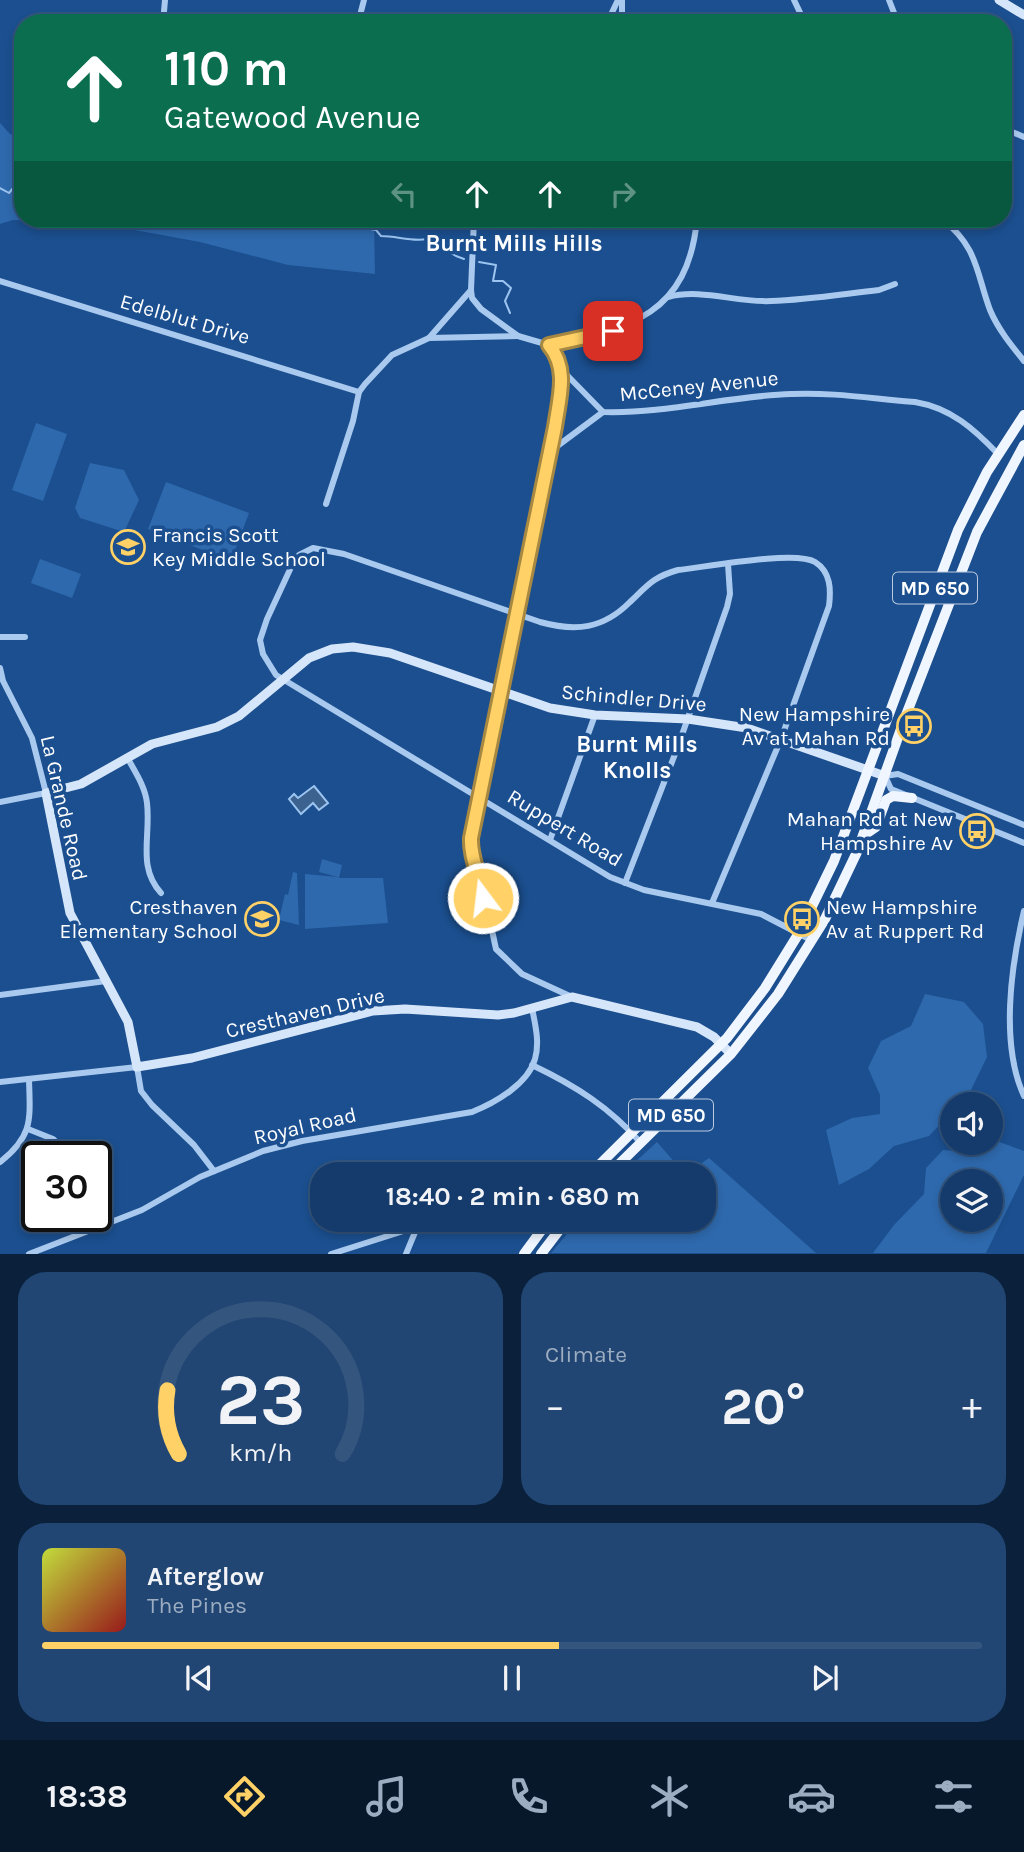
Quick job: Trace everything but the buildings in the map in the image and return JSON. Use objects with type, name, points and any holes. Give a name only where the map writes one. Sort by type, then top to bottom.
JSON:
[{"type":"main road","name":"MD 650","points":[[602,1162],[722,1044],[765,988],[799,933],[834,861],[958,530],[998,454],[1024,415]]},
{"type":"main road","name":"MD 650","points":[[621,1162],[731,1054],[778,994],[840,891],[977,532],[1024,445]]},
{"type":"main road","points":[[863,836],[876,827],[886,800],[893,796],[914,798]]},
{"type":"main road","points":[[524,1254],[540,1232]]},
{"type":"main road","points":[[541,1254],[558,1232]]},
{"type":"street","points":[[999,0],[1024,15]]},
{"type":"street","points":[[474,228],[472,298],[481,309],[518,336]]},
{"type":"street","points":[[326,504],[353,421],[359,392],[392,355],[429,338],[518,336],[549,345],[613,331],[651,312],[677,286],[693,250],[696,228]]},
{"type":"street","points":[[952,228],[975,260],[990,311],[1006,340],[1024,361]]},
{"type":"street","name":"Edelblut Drive","points":[[0,281],[359,392]]},
{"type":"street","points":[[668,297],[678,294],[770,302],[879,290],[895,284]]},
{"type":"street","points":[[429,338],[471,290]]},
{"type":"street","name":"McCeney Avenue","points":[[549,345],[562,370],[603,412],[657,410],[792,394],[915,402],[933,405],[960,419],[998,454]]},
{"type":"street","points":[[562,370],[551,451],[478,796],[470,852],[482,884],[496,949],[522,974],[572,997]]},
{"type":"street","points":[[551,451],[603,412]]},
{"type":"street","name":"Ruppert Road","points":[[516,613],[344,554],[313,548],[299,555],[293,563],[260,640],[268,665],[276,675],[610,877],[644,890],[761,914],[811,940]]},
{"type":"street","points":[[516,613],[562,628],[589,626],[619,613],[648,582],[662,574],[796,556],[816,562],[830,581],[829,606],[781,739],[712,903]]},
{"type":"street","points":[[625,883],[688,719],[727,607],[730,594],[728,564]]},
{"type":"street","points":[[0,636],[25,637]]},
{"type":"street","name":"Schindler Drive","points":[[0,802],[81,784],[152,744],[217,727],[239,716],[316,654],[332,649],[360,647],[390,653],[550,708],[595,715],[688,719],[747,728],[886,776]]},
{"type":"street","name":"La Grande Road","points":[[0,668],[3,681],[32,738],[70,913],[128,1022],[139,1086],[146,1098],[194,1145],[214,1171]]},
{"type":"street","points":[[550,840],[595,715]]},
{"type":"street","points":[[127,757],[144,788],[148,818],[147,865],[151,882],[161,893]]},
{"type":"street","points":[[1024,825],[898,774],[886,776],[891,789],[1024,844]]},
{"type":"street","points":[[914,798],[922,784]]},
{"type":"street","points":[[1024,911],[1014,967],[1011,1027],[1012,1056],[1024,1096]]},
{"type":"street","points":[[0,995],[106,981]]},
{"type":"street","name":"Cresthaven Drive","points":[[0,1082],[137,1067],[192,1058],[373,1012],[405,1009],[498,1015],[572,997],[697,1027],[714,1037],[731,1054]]},
{"type":"street","points":[[531,1008],[537,1039],[532,1065],[598,1101],[641,1143]]},
{"type":"street","name":"Royal Road","points":[[29,1254],[142,1210],[214,1171],[263,1151],[302,1140],[472,1111],[488,1105],[507,1094],[532,1065]]},
{"type":"street","points":[[0,1162],[13,1152],[28,1129],[29,1079]]},
{"type":"street","points":[[28,1129],[55,1141]]},
{"type":"street","points":[[331,1254],[397,1232]]},
{"type":"street","points":[[406,1254],[415,1232]]},
{"type":"shaded area","points":[[0,123],[14,135],[14,220],[0,224]]},
{"type":"shaded area","points":[[124,228],[374,228],[375,274],[288,265],[200,242]]},
{"type":"shaded area","points":[[36,423],[67,434],[43,501],[12,490]]},
{"type":"shaded area","points":[[90,463],[124,470],[139,500],[124,532],[80,518],[75,508]]},
{"type":"shaded area","points":[[166,482],[249,513],[231,561],[148,529]]},
{"type":"shaded area","points":[[40,559],[81,574],[72,598],[31,583]]},
{"type":"shaded area","points":[[314,786],[328,803],[319,810],[313,803],[301,814],[289,799],[294,794],[298,798]]},
{"type":"shaded area","points":[[322,859],[342,865],[339,878],[383,878],[388,923],[305,929],[305,874],[338,877],[319,872]]},
{"type":"shaded area","points":[[293,872],[297,873],[299,925],[279,920]]},
{"type":"shaded area","points":[[925,994],[964,1002],[983,1024],[987,1057],[970,1092],[940,1092],[940,1125],[929,1136],[894,1146],[869,1169],[839,1185],[826,1130],[852,1118],[880,1114],[880,1095],[868,1068],[881,1041],[911,1026]]},
{"type":"shaded area","points":[[657,1142],[674,1162],[635,1162]]},
{"type":"shaded area","points":[[1003,1143],[1024,1151],[1024,1175],[1003,1218],[1003,1169],[940,1169],[940,1232],[996,1232],[986,1253],[873,1253],[894,1225],[924,1194],[926,1168],[940,1153],[1003,1155]]},
{"type":"shaded area","points":[[716,1164],[816,1253],[551,1253],[569,1232],[716,1232]]},
{"type":"waterway","points":[[0,188],[9,193],[14,187]]},
{"type":"waterway","points":[[365,228],[376,230],[381,236],[427,239],[464,259]]},
{"type":"waterway","points":[[479,262],[496,265],[493,281],[503,281],[511,288],[505,301],[510,313]]},
{"type":"place","name":"Francis Scott Key Middle School","points":[[128,547]]},
{"type":"place","name":"New Hampshire Av at Mahan Rd","points":[[914,726]]},
{"type":"place","name":"Mahan Rd at New Hampshire Av","points":[[977,831]]},
{"type":"place","name":"Cresthaven Elementary School","points":[[262,919]]},
{"type":"place","name":"New Hampshire Av at Ruppert Rd","points":[[802,919]]},
{"type":"district","name":"Burnt Mills Hills","points":[[514,243]]},
{"type":"district","name":"Burnt Mills Knolls","points":[[637,757]]},
{"type":"route","points":[[483,898],[482,884],[470,852],[471,838],[551,451],[562,383],[562,370],[549,345],[613,331]]}]
